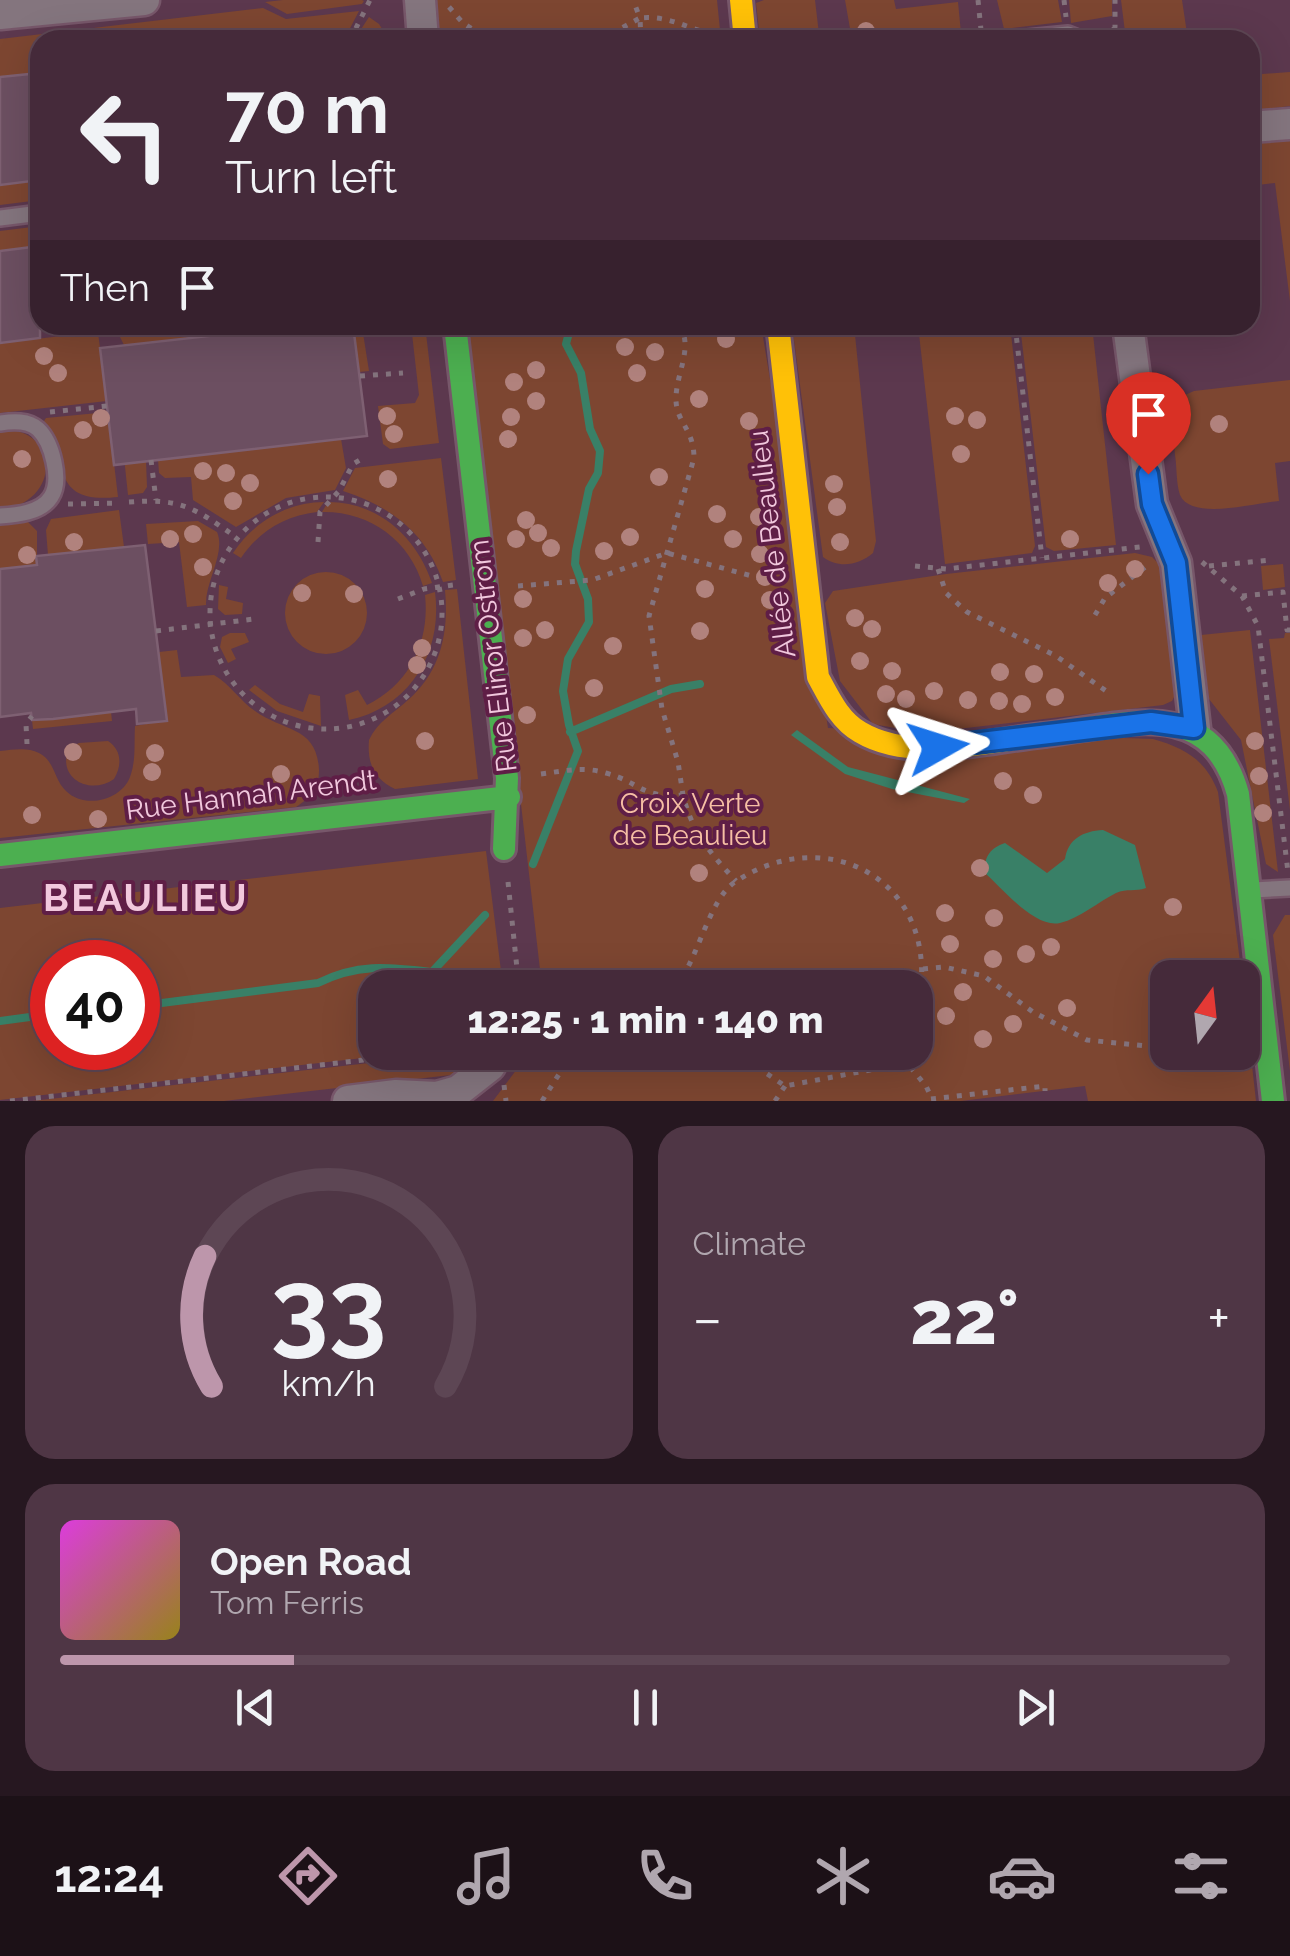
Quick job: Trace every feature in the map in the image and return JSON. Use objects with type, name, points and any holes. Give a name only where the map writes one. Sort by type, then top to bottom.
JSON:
[{"type":"street","points":[[0,14],[144,0]]},
{"type":"street","points":[[420,0],[422,30]]},
{"type":"street","points":[[741,0],[744,30]]},
{"type":"street","points":[[1260,126],[1290,124]]},
{"type":"street","name":"Rue Elinor Ostrom","points":[[456,335],[509,797],[504,849]]},
{"type":"street","name":"Allée de Beaulieu","points":[[779,335],[818,677],[825,694],[847,721],[878,740],[897,746],[928,747],[1151,722],[1194,728]]},
{"type":"street","points":[[1129,335],[1152,504],[1176,563],[1194,728],[1227,759],[1234,775],[1273,1101]]},
{"type":"street","name":"Rue Hannah Arendt","points":[[0,855],[509,797]]},
{"type":"street","points":[[348,1101],[396,1095],[458,1096],[486,1070]]},
{"type":"lane","points":[[0,218],[30,214]]},
{"type":"lane","points":[[0,422],[33,426],[40,431],[55,470],[51,497],[30,510],[0,516]]},
{"type":"lane","points":[[1250,890],[1290,887]]},
{"type":"path","points":[[355,30],[370,0]]},
{"type":"path","points":[[445,0],[474,30]]},
{"type":"path","points":[[634,0],[641,30]]},
{"type":"path","points":[[978,0],[981,30]]},
{"type":"path","points":[[1113,30],[1115,0]]},
{"type":"path","points":[[618,30],[640,18],[680,22],[698,30]]},
{"type":"path","points":[[684,335],[687,345],[677,412],[694,441],[694,458],[649,616],[662,708],[690,823],[736,881]]},
{"type":"path","points":[[1016,335],[1042,558]]},
{"type":"path","points":[[360,376],[403,372]]},
{"type":"path","points":[[33,426],[42,414],[107,406]]},
{"type":"path","points":[[318,542],[320,512],[352,464],[364,458]]},
{"type":"path","points":[[151,460],[156,500]]},
{"type":"path","points":[[51,497],[75,505],[119,503]]},
{"type":"path","points":[[332,498],[368,505],[396,520],[420,545],[439,586],[441,628],[426,674],[418,685],[382,715],[339,732],[313,731],[287,722],[241,692],[215,648],[211,602],[214,583],[236,536],[289,503],[332,498]]},
{"type":"path","points":[[129,502],[156,500],[190,507],[236,536]]},
{"type":"path","points":[[1095,615],[1105,598],[1156,560],[1167,544]]},
{"type":"path","points":[[915,566],[938,569],[1167,544],[1209,566],[1242,596],[1258,626],[1290,887]]},
{"type":"path","points":[[398,599],[439,586],[592,580],[666,553],[780,583],[806,580]]},
{"type":"path","points":[[1209,566],[1270,560]]},
{"type":"path","points":[[938,569],[946,592],[968,612],[1056,656],[1114,697]]},
{"type":"path","points":[[1242,596],[1283,592],[1290,630]]},
{"type":"path","points":[[156,631],[254,619]]},
{"type":"path","points":[[26,744],[26,724],[32,716]]},
{"type":"path","points":[[559,771],[578,768],[610,774],[654,796],[682,795]]},
{"type":"path","points":[[504,849],[518,970]]},
{"type":"path","points":[[687,970],[718,901],[736,881],[784,858],[814,855],[862,868],[888,884],[910,916],[919,940],[922,969],[944,967],[984,976],[1034,1012],[1086,1040],[1150,1044]]},
{"type":"path","points":[[10,1101],[358,1061]]},
{"type":"path","points":[[542,1101],[562,1070]]},
{"type":"path","points":[[761,1070],[785,1086],[870,1070]]},
{"type":"path","points":[[914,1070],[932,1100],[1045,1086],[1045,1091]]},
{"type":"path","points":[[776,1101],[785,1086]]},
{"type":"green space","points":[[428,0],[717,0],[720,30],[432,30]]},
{"type":"green space","points":[[815,0],[819,30],[759,30],[756,3]]},
{"type":"green space","points":[[845,0],[894,0],[896,9],[958,2],[961,30],[850,30]]},
{"type":"green space","points":[[997,0],[1058,0],[1062,22],[1004,29]]},
{"type":"green space","points":[[1069,0],[1112,0],[1112,16],[1071,23]]},
{"type":"green space","points":[[1121,0],[1182,0],[1186,30],[1125,30]]},
{"type":"green space","points":[[364,1],[287,14],[265,2]]},
{"type":"green space","points":[[263,8],[286,19],[359,11],[349,30],[76,30]]},
{"type":"green space","points":[[369,17],[383,30],[361,30]]},
{"type":"green space","points":[[30,35],[30,74],[0,77],[0,39]]},
{"type":"green space","points":[[1290,72],[1290,106],[1260,110],[1260,74]]},
{"type":"green space","points":[[1290,132],[1290,301],[1275,183],[1260,185],[1260,135]]},
{"type":"green space","points":[[30,182],[30,201],[0,205],[0,185]]},
{"type":"green space","points":[[30,227],[30,247],[0,251],[0,231]]},
{"type":"green space","points":[[98,335],[107,401],[0,413],[0,343]]},
{"type":"green space","points":[[110,335],[216,335],[124,345],[120,337]]},
{"type":"green space","points":[[354,335],[363,335],[369,371],[359,372]]},
{"type":"green space","points":[[412,335],[426,335],[439,443],[390,449],[383,444],[378,406],[415,403],[419,395]]},
{"type":"green space","name":"Croix Verte de Beaulieu","points":[[467,335],[763,335],[828,728],[1153,739],[1193,757],[1207,771],[1218,792],[1240,960],[1150,960],[1150,1070],[1253,1070],[1256,1101],[1088,1101],[1085,1086],[961,1101],[493,1101],[516,1070],[933,1070],[933,970],[540,970]]},
{"type":"green space","points":[[793,335],[855,335],[876,541],[873,553],[855,563],[836,563],[823,557]]},
{"type":"green space","points":[[919,335],[1011,335],[1035,546],[1032,553],[945,564]]},
{"type":"green space","points":[[1021,335],[1093,335],[1116,545],[1054,551],[1046,547]]},
{"type":"green space","points":[[1290,380],[1290,461],[1275,463],[1279,501],[1210,509],[1186,503],[1177,481],[1172,420],[1176,399],[1194,391]]},
{"type":"green space","points":[[119,410],[146,461],[147,487],[143,493],[128,495]]},
{"type":"green space","points":[[108,412],[118,497],[97,498],[72,488],[65,478],[44,421]]},
{"type":"green space","points":[[0,429],[20,432],[35,440],[46,466],[43,481],[34,494],[20,504],[0,510]]},
{"type":"green space","points":[[341,439],[346,468],[335,490],[286,498],[236,527],[193,500],[191,477],[165,478],[159,473],[158,459]]},
{"type":"green space","points":[[441,458],[456,580],[443,582],[427,549],[405,524],[377,505],[343,491],[355,468]]},
{"type":"green space","points":[[324,502],[317,512],[274,526],[241,558],[233,553],[251,532],[273,516],[297,506]]},
{"type":"green space","points":[[328,502],[364,508],[394,526],[417,551],[432,583],[423,586],[408,555],[385,531],[356,517],[322,512]]},
{"type":"green space","points":[[119,510],[124,547],[48,555],[46,530],[51,519]]},
{"type":"green space","points":[[27,521],[37,531],[37,565],[0,569],[0,524]]},
{"type":"green space","points":[[198,521],[217,532],[219,549],[206,605],[187,607],[179,542],[148,544],[146,524]]},
{"type":"green space","points":[[1135,553],[1152,557],[1164,569],[1177,691],[1172,701],[1163,705],[923,733],[873,724],[840,681],[825,603],[833,591]]},
{"type":"green space","points":[[1283,564],[1285,587],[1263,590],[1261,566]]},
{"type":"green space","points":[[326,572],[342,575],[355,584],[364,597],[364,629],[355,642],[342,651],[326,654],[310,651],[297,642],[288,629],[285,613],[288,597],[297,584],[310,575]]},
{"type":"green space","points":[[219,585],[228,587],[226,599],[243,603],[242,614],[225,615],[218,609]]},
{"type":"green space","points":[[457,589],[478,779],[395,789],[373,769],[369,740],[381,723],[419,689],[435,664],[444,636],[445,590]]},
{"type":"green space","points":[[435,592],[434,635],[418,674],[389,703],[349,720],[345,695],[358,690],[367,705],[406,673],[424,629],[425,595]]},
{"type":"green space","points":[[1250,630],[1278,872],[1266,864],[1241,740],[1209,699],[1201,635]]},
{"type":"green space","points":[[245,633],[249,642],[231,649],[236,659],[228,663],[220,647],[222,637]]},
{"type":"green space","points":[[1285,633],[1290,633],[1290,810],[1269,639],[1284,638]]},
{"type":"green space","points":[[177,650],[181,677],[214,675],[255,711],[306,738],[317,756],[319,770],[310,796],[296,807],[0,838],[0,751],[25,749],[39,753],[62,787],[74,797],[93,801],[112,796],[131,774],[135,726],[167,720],[159,652]]},
{"type":"green space","points":[[255,685],[280,704],[303,712],[309,694],[320,696],[321,726],[277,711],[249,690]]},
{"type":"green space","points":[[111,712],[112,721],[33,729],[32,720]]},
{"type":"green space","points":[[108,741],[119,758],[114,779],[95,786],[71,775],[66,759],[69,748],[79,743]]},
{"type":"green space","points":[[486,851],[501,970],[358,970],[358,1059],[0,1100],[0,908]]},
{"type":"green space","points":[[1285,915],[1290,915],[1290,1071],[1273,935]]},
{"type":"green space","points":[[358,1064],[358,1070],[466,1070],[451,1075],[224,1101],[32,1101]]},
{"type":"shaded area","points":[[797,730],[848,767],[970,799],[964,803],[892,789],[845,774],[791,735]]},
{"type":"shaded area","points":[[1103,830],[1135,845],[1146,888],[1116,893],[1067,921],[1040,920],[1019,906],[984,872],[989,853],[1005,843],[1047,873],[1065,859],[1069,846],[1078,837]]},
{"type":"building","points":[[30,74],[30,181],[0,185],[0,77]]},
{"type":"building","points":[[30,247],[30,335],[40,338],[0,343],[0,251]]},
{"type":"building","points":[[217,335],[354,335],[367,436],[114,465],[100,348]]},
{"type":"building","points":[[145,545],[167,721],[137,724],[136,709],[53,719],[32,720],[31,713],[0,717],[0,569],[37,565],[36,556]]},
{"type":"waterway","points":[[533,864],[578,751],[563,691],[568,659],[589,622],[588,599],[575,564],[600,451],[590,429],[581,373],[566,344],[568,335]]},
{"type":"waterway","points":[[570,732],[671,689],[700,684]]},
{"type":"waterway","points":[[160,1003],[318,983],[360,969],[432,972],[485,915]]},
{"type":"waterway","points":[[0,1021],[30,1017]]},
{"type":"traffic: fast","points":[[456,335],[507,778],[504,849]]},
{"type":"traffic: fast","points":[[1044,735],[1160,723],[1185,728],[1207,741],[1225,762],[1238,794],[1273,1101]]},
{"type":"traffic: fast","points":[[0,855],[509,797]]},
{"type":"traffic: slow","points":[[741,0],[744,30]]},
{"type":"traffic: slow","points":[[779,335],[818,677],[835,708],[860,732],[903,746],[950,747],[1044,735]]},
{"type":"district","name":"BEAULIEU","points":[[146,897]]},
{"type":"route","points":[[938,747],[1151,722],[1194,728],[1176,563],[1152,504],[1148,474]]}]
